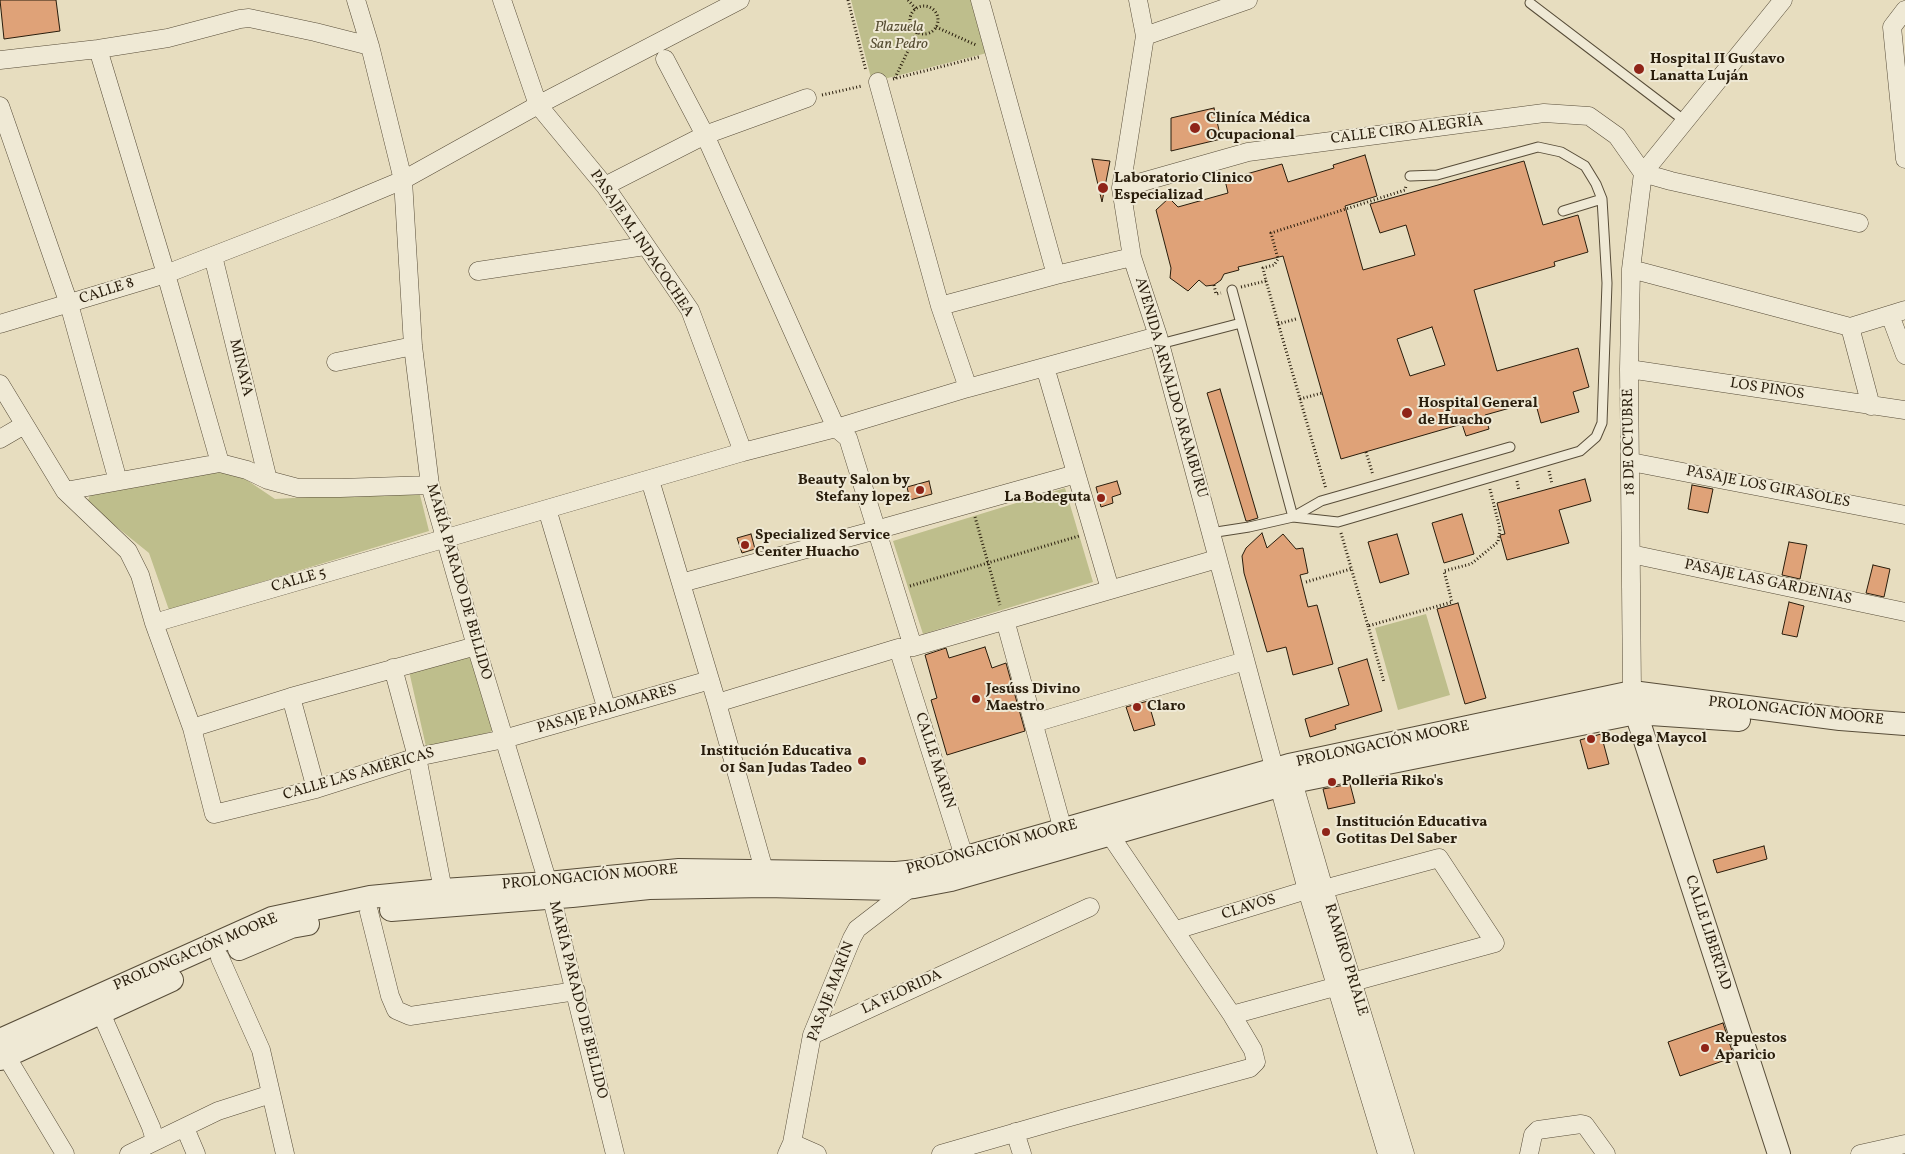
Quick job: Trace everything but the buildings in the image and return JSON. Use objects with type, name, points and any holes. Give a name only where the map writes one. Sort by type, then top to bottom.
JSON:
[{"type":"street","name":"MARÍA PARADO DE BELLIDO","points":[[356,0],[370,46],[403,180],[413,346],[430,485],[444,539],[550,890],[615,1154]]},
{"type":"street","points":[[502,0],[538,105]]},
{"type":"street","name":"CALLE 8","points":[[0,324],[166,274],[403,180],[538,105],[740,0]]},
{"type":"street","points":[[980,0],[1056,275]]},
{"type":"street","name":"AVENIDA ARNALDO ARAMBURU","points":[[1138,0],[1145,36],[1121,188],[1132,257],[1159,340],[1245,661],[1284,775]]},
{"type":"street","points":[[1145,36],[1248,0]]},
{"type":"street","points":[[1783,0],[1643,173],[1859,223]]},
{"type":"street","points":[[1905,10],[1892,26],[1905,159]]},
{"type":"street","points":[[0,60],[98,49],[168,38],[249,18],[370,46]]},
{"type":"street","points":[[98,49],[166,274],[220,463]]},
{"type":"street","name":"CALLE MARIN","points":[[665,60],[705,134],[836,428],[848,438],[895,590],[906,647],[967,865]]},
{"type":"street","points":[[881,81],[940,306],[968,388]]},
{"type":"street","points":[[605,186],[705,134],[807,98]]},
{"type":"street","name":"PASAJE M. INDACOCHEA","points":[[538,105],[605,186],[690,310],[743,452]]},
{"type":"street","points":[[0,106],[68,304],[118,481]]},
{"type":"street","name":"CALLE CIRO ALEGRÍA","points":[[1121,188],[1248,152],[1544,113],[1590,116],[1617,136],[1643,173]]},
{"type":"street","name":"18 DE OCTUBRE","points":[[1634,702],[1629,369],[1630,269],[1643,173]]},
{"type":"street","points":[[478,271],[645,246]]},
{"type":"street","name":"MINAYA","points":[[213,256],[268,480]]},
{"type":"street","points":[[940,306],[1132,257]]},
{"type":"street","points":[[1630,269],[1850,327],[1897,312],[1905,355]]},
{"type":"street","points":[[1850,327],[1871,406]]},
{"type":"street","name":"CALLE 5","points":[[154,623],[743,452],[836,428],[968,388],[1044,367],[1159,340]]},
{"type":"street","points":[[336,362],[413,346]]},
{"type":"street","points":[[1044,367],[1110,589]]},
{"type":"street","name":"LOS PINOS","points":[[1629,369],[1905,410]]},
{"type":"street","points":[[0,384],[65,491],[128,551],[140,575],[154,623],[192,728],[291,697],[476,646]]},
{"type":"street","points":[[0,439],[24,425]]},
{"type":"street","name":"PASAJE LOS GIRASOLES","points":[[1631,462],[1905,515]]},
{"type":"street","points":[[65,491],[220,463],[240,467],[268,480],[298,488],[430,485]]},
{"type":"street","points":[[682,583],[1076,474]]},
{"type":"street","points":[[650,480],[718,703],[765,878]]},
{"type":"street","points":[[547,509],[608,710]]},
{"type":"street","name":"PASAJE LAS GARDENIAS","points":[[1631,554],[1905,612]]},
{"type":"street","points":[[718,703],[906,647],[1217,559]]},
{"type":"street","points":[[1004,620],[1065,838]]},
{"type":"street","points":[[1034,723],[1245,661]]},
{"type":"street","points":[[393,668],[418,756],[443,890]]},
{"type":"street","name":"PASAJE PALOMARES","points":[[504,739],[710,680]]},
{"type":"street","points":[[291,697],[316,788]]},
{"type":"street","name":"PROLONGACIÓN MOORE","points":[[2,1052],[101,1013],[291,927],[369,912],[550,890],[679,870],[765,878],[896,873],[916,879],[1284,775],[1634,702],[1905,724]]},
{"type":"street","name":"PROLONGACIÓN MOORE","points":[[1634,702],[1905,733]]},
{"type":"street","name":"CALLE LIBERTAD","points":[[1634,702],[1779,1154]]},
{"type":"street","name":"CALLE LAS AMÉRICAS","points":[[192,728],[214,814],[316,788],[418,756],[504,739]]},
{"type":"street","name":"PROLONGACIÓN MOORE","points":[[1065,838],[1110,835],[1284,775]]},
{"type":"street","name":"RAMIRO PRIALE","points":[[1284,775],[1344,985],[1388,1154]]},
{"type":"street","points":[[941,1154],[1250,1068],[1256,1062],[1253,1050],[1232,1015],[1110,835]]},
{"type":"street","name":"CLAVOS","points":[[1176,930],[1316,889],[1439,858],[1494,943],[1344,985]]},
{"type":"street","name":"PASAJE MARÍN","points":[[789,1149],[812,1035],[857,929],[916,879]]},
{"type":"street","name":"PROLONGACIÓN MOORE","points":[[2,1052],[272,918],[370,897],[443,890],[550,890]]},
{"type":"street","name":"LA FLORIDA","points":[[812,1035],[1090,907]]},
{"type":"street","points":[[369,912],[390,996],[396,1010],[410,1016],[576,991]]},
{"type":"street","points":[[220,958],[261,1050],[285,1154]]},
{"type":"street","points":[[1232,1015],[1344,985]]},
{"type":"street","name":"RAMIRO PRIALE","points":[[1344,985],[1405,1154]]},
{"type":"street","points":[[101,1013],[151,1127],[154,1140]]},
{"type":"street","points":[[2,1052],[65,1154]]},
{"type":"street","points":[[129,1154],[154,1140],[185,1128],[218,1111],[272,1094]]},
{"type":"street","points":[[1529,1154],[1533,1135],[1538,1130],[1581,1124],[1585,1125],[1606,1154]]},
{"type":"street","points":[[185,1128],[196,1154]]},
{"type":"street","points":[[1015,1132],[1022,1154]]},
{"type":"street","points":[[1860,1154],[1905,1144]]},
{"type":"street","points":[[789,1149],[817,1154]]},
{"type":"lane","points":[[1530,3],[1685,121]]},
{"type":"lane","points":[[1293,517],[1338,522],[1580,451],[1596,437],[1602,423],[1607,283],[1602,199],[1596,184],[1585,166],[1561,152],[1538,148],[1437,175],[1410,176]]},
{"type":"lane","points":[[1563,211],[1602,199]]},
{"type":"lane","points":[[1232,290],[1293,517]]},
{"type":"lane","points":[[1159,340],[1241,323]]},
{"type":"lane","points":[[1210,533],[1293,517],[1321,501],[1510,447]]},
{"type":"path","points":[[848,0],[881,81]]},
{"type":"path","points":[[908,0],[916,9]]},
{"type":"path","points":[[926,7],[935,12],[938,17],[936,27],[928,34],[917,32],[913,28],[910,18],[916,9],[926,7]]},
{"type":"path","points":[[936,27],[994,53]]},
{"type":"path","points":[[881,81],[917,32]]},
{"type":"path","points":[[807,98],[994,53]]},
{"type":"path","points":[[1329,499],[1263,268],[1274,265],[1278,259],[1271,232],[1405,190],[1410,176]]},
{"type":"path","points":[[1214,285],[1216,294],[1266,281]]},
{"type":"path","points":[[1278,324],[1296,319]]},
{"type":"path","points":[[1300,399],[1322,393]]},
{"type":"path","points":[[1366,452],[1376,486]]},
{"type":"path","points":[[1368,626],[1452,602],[1444,571],[1471,564],[1498,542],[1500,529],[1487,478]]},
{"type":"path","points":[[970,504],[1004,620]]},
{"type":"path","points":[[1338,522],[1384,682]]},
{"type":"path","points":[[895,590],[1093,532]]},
{"type":"path","points":[[1306,582],[1351,569]]},
{"type":"green space","name":"Plazuela San Pedro","points":[[851,0],[976,0],[991,52],[872,82]]},
{"type":"green space","points":[[226,466],[275,499],[419,491],[429,531],[169,610],[149,553],[87,503],[91,492]]},
{"type":"green space","points":[[1065,488],[1093,582],[923,634],[893,541]]},
{"type":"green space","points":[[1426,614],[1450,695],[1398,710],[1375,628]]},
{"type":"green space","points":[[471,653],[493,731],[427,751],[409,671]]},
{"type":"place","name":"Hospital II Gustavo Lanatta Luján","points":[[1639,69]]},
{"type":"place","name":"Cliníca Médica Ocupacional","points":[[1195,128]]},
{"type":"place","name":"Laboratorio Clinico Especializad","points":[[1103,188]]},
{"type":"place","name":"Hospital General de Huacho","points":[[1407,413]]},
{"type":"place","name":"Beauty Salon by Stefany lopez","points":[[920,490]]},
{"type":"place","name":"La Bodeguta","points":[[1101,498]]},
{"type":"place","name":"Specialized Service Center Huacho","points":[[745,545]]},
{"type":"place","name":"Jesúss Divino Maestro","points":[[976,699]]},
{"type":"place","name":"Claro","points":[[1137,707]]},
{"type":"place","name":"Bodega Maycol","points":[[1591,739]]},
{"type":"place","name":"Institución Educativa 01 San Judas Tadeo","points":[[862,761]]},
{"type":"place","name":"Polleria Riko's","points":[[1332,782]]},
{"type":"place","name":"Institución Educativa Gotitas Del Saber","points":[[1326,832]]},
{"type":"place","name":"Repuestos Aparicio","points":[[1705,1048]]}]
